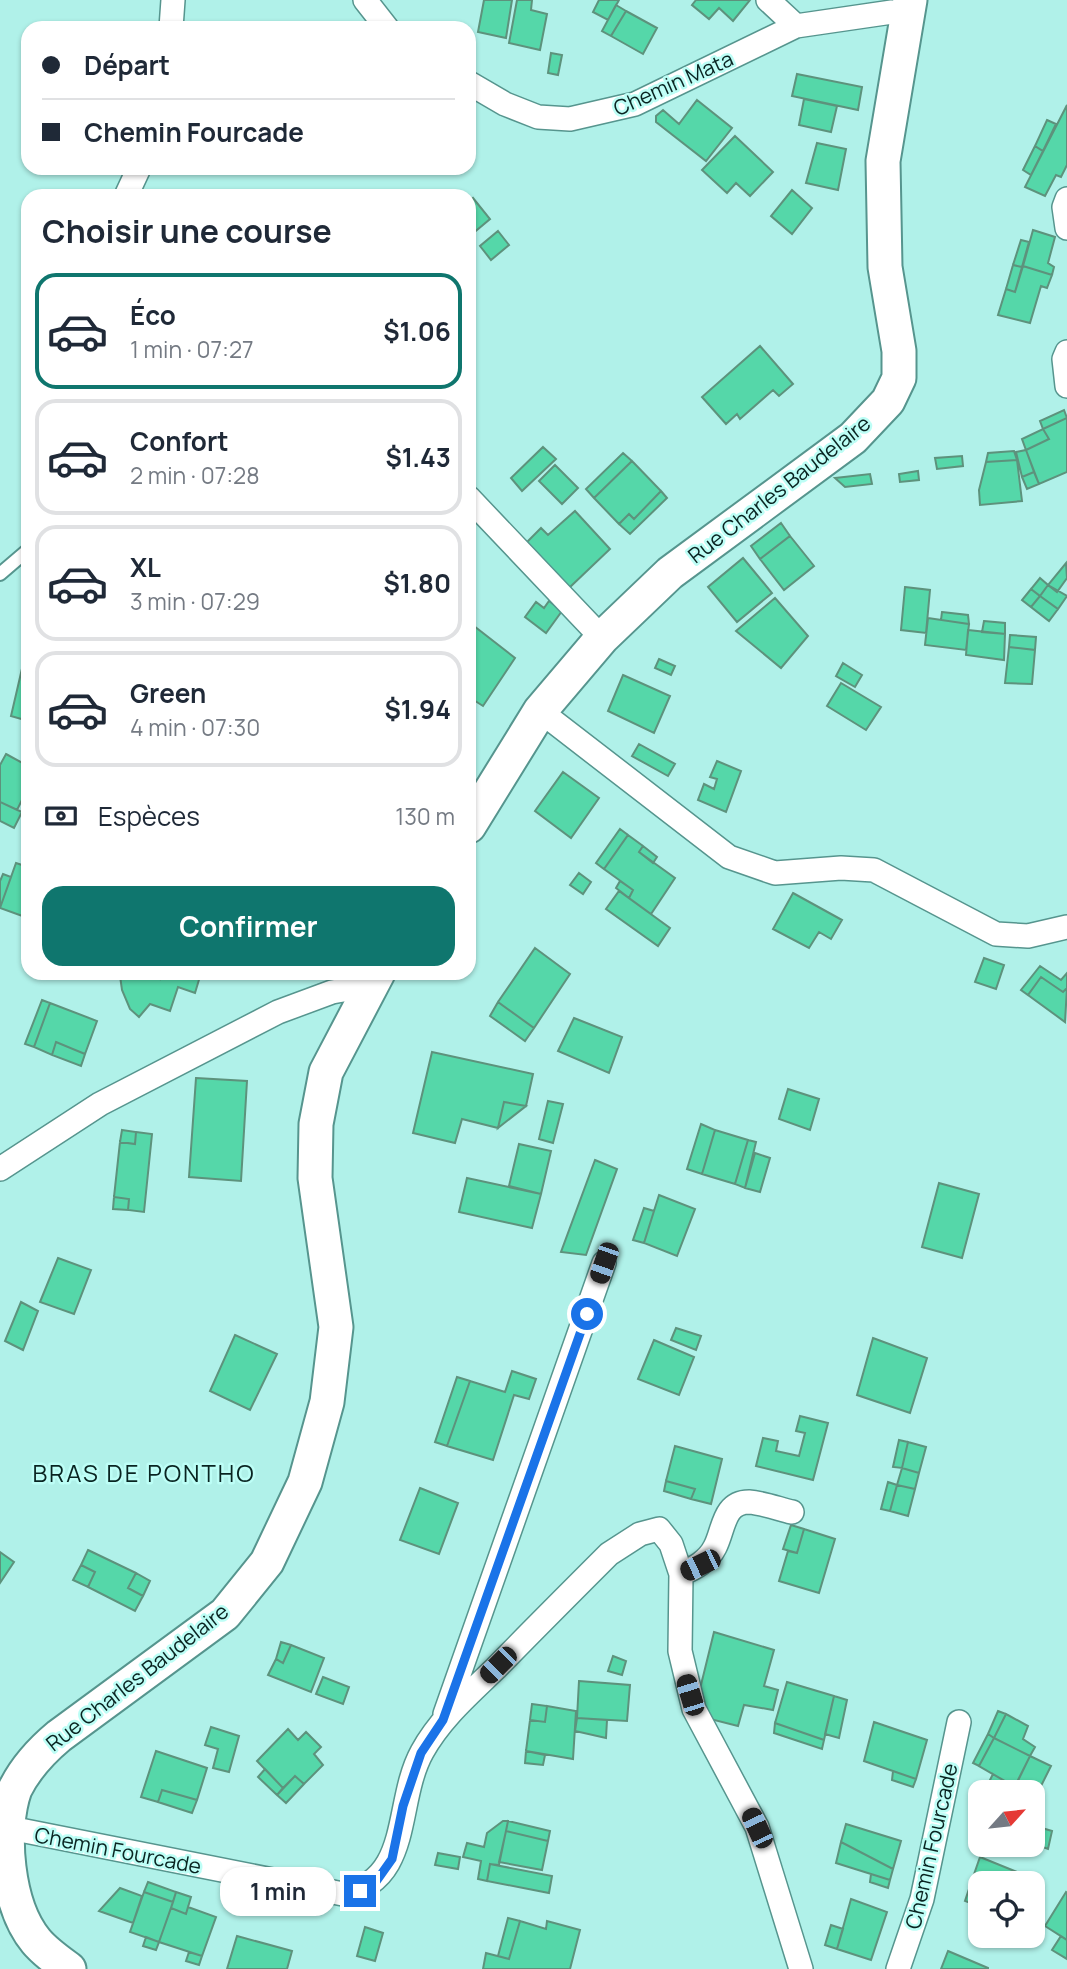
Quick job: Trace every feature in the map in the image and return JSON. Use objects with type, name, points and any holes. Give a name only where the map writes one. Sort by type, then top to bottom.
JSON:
[{"type":"main road","name":"Rue Charles Baudelaire","points":[[476,815],[540,711],[602,638],[670,573],[853,438],[888,401],[899,378],[899,351],[885,267],[883,161],[909,8]]},
{"type":"main road","name":"Rue Charles Baudelaire","points":[[69,1969],[36,1942],[18,1912],[7,1877],[3,1828],[14,1791],[36,1756],[225,1614],[267,1562],[305,1482],[327,1402],[337,1327],[315,1178],[316,1124],[326,1072],[374,980]]},
{"type":"street","points":[[172,21],[173,0]]},
{"type":"street","points":[[365,0],[382,21]]},
{"type":"street","points":[[768,0],[796,26]]},
{"type":"street","name":"Chemin Mata","points":[[476,87],[505,104],[538,117],[570,120],[635,104],[796,26],[909,8]]},
{"type":"street","points":[[1067,199],[1064,207],[1067,228]]},
{"type":"street","points":[[1067,352],[1064,359],[1067,386]]},
{"type":"street","points":[[476,505],[602,638]]},
{"type":"street","points":[[540,711],[729,857],[752,867],[775,873],[841,868],[874,870],[996,934],[1028,936],[1067,928]]},
{"type":"street","points":[[0,1168],[100,1104],[278,1013],[372,980]]},
{"type":"street","points":[[443,1720],[604,1263]]},
{"type":"street","points":[[681,1574],[700,1565],[715,1548],[725,1516],[735,1506],[748,1502],[792,1512]]},
{"type":"street","name":"Chemin Fourcade","points":[[3,1828],[343,1894],[360,1891],[375,1883],[392,1859],[403,1806],[421,1753],[443,1720],[623,1543],[640,1534],[659,1529],[671,1544],[681,1574],[680,1651],[691,1700],[705,1734],[757,1828],[801,1969]]},
{"type":"street","name":"Chemin Fourcade","points":[[898,1969],[922,1899],[959,1722]]},
{"type":"lane","points":[[0,574],[21,556]]},
{"type":"building","points":[[484,0],[512,0],[506,38],[478,32]]},
{"type":"building","points":[[517,0],[532,0],[531,10],[547,14],[540,50],[509,43]]},
{"type":"building","points":[[599,0],[619,0],[608,20],[593,12]]},
{"type":"building","points":[[696,0],[750,0],[733,21],[719,8],[709,19],[692,5]]},
{"type":"building","points":[[616,5],[626,11],[611,36],[602,31]]},
{"type":"building","points":[[626,11],[657,28],[643,54],[611,36]]},
{"type":"building","points":[[551,53],[562,55],[558,75],[548,73]]},
{"type":"building","points":[[797,74],[862,87],[858,110],[792,96]]},
{"type":"building","points":[[804,99],[837,106],[831,132],[799,125]]},
{"type":"building","points":[[697,100],[732,128],[706,161],[656,122],[656,116],[663,110],[679,124]]},
{"type":"building","points":[[1067,105],[1067,165],[1061,177],[1056,175],[1045,196],[1025,187]]},
{"type":"building","points":[[1047,120],[1056,124],[1043,151],[1035,146]]},
{"type":"building","points":[[735,136],[773,172],[750,196],[736,183],[727,193],[702,170]]},
{"type":"building","points":[[817,143],[846,149],[838,190],[806,183]]},
{"type":"building","points":[[1035,146],[1043,151],[1031,175],[1023,170]]},
{"type":"building","points":[[792,190],[812,208],[792,234],[771,216]]},
{"type":"building","points":[[476,202],[490,219],[476,231]]},
{"type":"building","points":[[1033,230],[1055,237],[1048,263],[1054,267],[1052,275],[1023,266]]},
{"type":"building","points":[[498,231],[509,245],[491,260],[480,246]]},
{"type":"building","points":[[1021,240],[1029,242],[1022,267],[1013,265]]},
{"type":"building","points":[[1013,265],[1022,267],[1015,292],[1006,289]]},
{"type":"building","points":[[1023,266],[1052,275],[1047,288],[1041,286],[1030,323],[998,315],[1006,289],[1015,292]]},
{"type":"building","points":[[760,346],[793,384],[779,396],[773,390],[740,419],[737,414],[726,424],[702,397]]},
{"type":"building","points":[[1064,410],[1067,418],[1043,429],[1040,421]]},
{"type":"building","points":[[1067,418],[1067,472],[1039,484],[1026,450],[1049,439],[1043,429]]},
{"type":"building","points":[[1043,429],[1049,439],[1026,450],[1022,439]]},
{"type":"building","points":[[543,447],[556,459],[522,491],[511,478]]},
{"type":"building","points":[[1026,450],[1034,472],[1022,477],[1016,452]]},
{"type":"building","points":[[1014,451],[1017,460],[986,462],[988,453]]},
{"type":"building","points":[[623,453],[632,461],[594,498],[586,489]]},
{"type":"building","points":[[962,456],[963,466],[937,469],[935,458]]},
{"type":"building","points":[[1017,460],[1022,501],[980,505],[979,490],[986,462]]},
{"type":"building","points":[[632,461],[661,491],[634,519],[629,514],[619,524],[594,498]]},
{"type":"building","points":[[555,465],[578,488],[562,504],[539,481]]},
{"type":"building","points":[[918,471],[919,480],[900,482],[899,474]]},
{"type":"building","points":[[1034,472],[1039,484],[1027,489],[1022,477]]},
{"type":"building","points":[[870,474],[872,484],[845,487],[835,478]]},
{"type":"building","points":[[661,491],[667,498],[630,534],[619,524],[629,514],[634,519]]},
{"type":"building","points":[[575,511],[610,549],[569,588],[527,542],[541,528],[548,535]]},
{"type":"building","points":[[781,523],[790,536],[760,559],[751,546]]},
{"type":"building","points":[[790,536],[814,566],[784,590],[760,559]]},
{"type":"building","points":[[743,558],[772,593],[737,622],[708,587]]},
{"type":"building","points":[[1066,563],[1067,578],[1057,592],[1048,585]]},
{"type":"building","points":[[1040,578],[1048,585],[1040,596],[1031,589]]},
{"type":"building","points":[[1048,585],[1067,596],[1058,609],[1040,596]]},
{"type":"building","points":[[905,587],[930,590],[926,633],[901,630]]},
{"type":"building","points":[[1031,589],[1040,596],[1031,607],[1022,600]]},
{"type":"building","points":[[1040,596],[1058,609],[1049,621],[1031,607]]},
{"type":"building","points":[[775,598],[808,636],[781,668],[736,631]]},
{"type":"building","points":[[549,601],[562,611],[546,633],[525,617],[536,602],[544,608]]},
{"type":"building","points":[[942,612],[968,615],[969,624],[941,620]]},
{"type":"building","points":[[928,618],[969,624],[966,650],[925,645]]},
{"type":"building","points":[[984,621],[1005,623],[1005,634],[982,632]]},
{"type":"building","points":[[476,628],[515,658],[483,706],[476,702]]},
{"type":"building","points":[[968,630],[1005,634],[1004,660],[966,655]]},
{"type":"building","points":[[1010,635],[1036,637],[1035,650],[1009,647]]},
{"type":"building","points":[[1009,647],[1035,650],[1032,684],[1005,683]]},
{"type":"building","points":[[659,659],[675,666],[671,675],[655,668]]},
{"type":"building","points":[[843,663],[862,675],[855,687],[836,676]]},
{"type":"building","points":[[21,673],[21,719],[11,716]]},
{"type":"building","points":[[623,675],[670,696],[654,733],[608,711]]},
{"type":"building","points":[[841,683],[881,707],[866,730],[827,706]]},
{"type":"building","points":[[639,744],[675,764],[668,776],[632,756]]},
{"type":"building","points":[[6,754],[21,762],[21,802],[17,810],[0,802],[0,765]]},
{"type":"building","points":[[717,761],[741,771],[726,812],[698,800],[704,784],[714,789],[717,779],[710,777]]},
{"type":"building","points":[[563,772],[599,798],[571,838],[535,811]]},
{"type":"building","points":[[0,802],[21,812],[14,828],[0,821]]},
{"type":"building","points":[[620,829],[628,835],[604,869],[596,863]]},
{"type":"building","points":[[628,835],[643,846],[639,852],[675,878],[651,914],[629,898],[633,890],[604,869]]},
{"type":"building","points":[[643,846],[657,857],[653,863],[639,852]]},
{"type":"building","points":[[16,863],[21,865],[21,916],[0,908]]},
{"type":"building","points":[[579,873],[591,882],[583,894],[570,885]]},
{"type":"building","points":[[3,874],[11,877],[0,908],[0,881]]},
{"type":"building","points":[[620,881],[633,890],[629,898],[616,888]]},
{"type":"building","points":[[619,891],[670,928],[658,946],[606,909]]},
{"type":"building","points":[[793,893],[842,920],[831,939],[819,932],[809,948],[773,929]]},
{"type":"building","points":[[535,948],[570,974],[534,1028],[498,1002]]},
{"type":"building","points":[[984,958],[1004,965],[996,989],[975,982]]},
{"type":"building","points":[[1040,966],[1061,980],[1067,973],[1067,988],[1063,992],[1041,977],[1028,995],[1021,990]]},
{"type":"building","points":[[1041,977],[1063,992],[1067,988],[1065,1022],[1028,995]]},
{"type":"building","points":[[121,980],[199,980],[195,993],[178,987],[170,1011],[150,1004],[139,1017],[130,1009]]},
{"type":"building","points":[[42,1000],[50,1003],[34,1047],[25,1044]]},
{"type":"building","points":[[498,1002],[534,1028],[525,1041],[490,1016]]},
{"type":"building","points":[[50,1003],[97,1021],[85,1054],[56,1042],[52,1055],[34,1047]]},
{"type":"building","points":[[574,1018],[622,1037],[609,1073],[558,1051]]},
{"type":"building","points":[[56,1042],[85,1054],[81,1066],[52,1055]]},
{"type":"building","points":[[432,1052],[533,1074],[526,1106],[504,1102],[498,1128],[462,1119],[455,1143],[413,1133]]},
{"type":"building","points":[[196,1078],[247,1081],[241,1181],[189,1177]]},
{"type":"building","points":[[788,1089],[819,1099],[810,1130],[779,1119]]},
{"type":"building","points":[[548,1101],[563,1104],[553,1143],[539,1139]]},
{"type":"building","points":[[504,1102],[526,1106],[498,1128]]},
{"type":"building","points":[[701,1124],[715,1130],[702,1174],[687,1169]]},
{"type":"building","points":[[122,1130],[136,1132],[135,1144],[120,1142]]},
{"type":"building","points":[[715,1130],[748,1140],[735,1184],[702,1174]]},
{"type":"building","points":[[136,1132],[152,1134],[144,1212],[128,1210],[129,1199],[114,1197],[120,1142],[135,1144]]},
{"type":"building","points":[[748,1140],[756,1142],[745,1188],[735,1184]]},
{"type":"building","points":[[519,1144],[551,1151],[541,1194],[509,1186]]},
{"type":"building","points":[[755,1153],[770,1158],[760,1192],[745,1188]]},
{"type":"building","points":[[595,1160],[617,1169],[586,1255],[561,1252]]},
{"type":"building","points":[[467,1178],[541,1194],[532,1228],[459,1212]]},
{"type":"building","points":[[939,1183],[979,1194],[962,1258],[922,1247]]},
{"type":"building","points":[[659,1195],[695,1209],[677,1256],[644,1243]]},
{"type":"building","points":[[114,1197],[129,1199],[128,1210],[113,1209]]},
{"type":"building","points":[[644,1208],[654,1211],[644,1243],[633,1240]]},
{"type":"building","points":[[58,1258],[91,1270],[74,1314],[40,1302]]},
{"type":"building","points":[[21,1302],[38,1311],[23,1350],[5,1341]]},
{"type":"building","points":[[676,1328],[701,1336],[696,1350],[671,1340]]},
{"type":"building","points":[[235,1335],[277,1354],[250,1410],[210,1391]]},
{"type":"building","points":[[873,1338],[927,1358],[910,1413],[857,1395]]},
{"type":"building","points":[[654,1340],[694,1357],[679,1395],[638,1379]]},
{"type":"building","points":[[512,1371],[536,1379],[529,1399],[514,1395],[493,1460],[447,1446],[470,1381],[505,1392]]},
{"type":"building","points":[[457,1377],[470,1381],[447,1446],[435,1442]]},
{"type":"building","points":[[800,1416],[828,1423],[813,1480],[756,1466],[763,1438],[778,1441],[776,1451],[799,1456],[805,1433],[796,1431]]},
{"type":"building","points":[[899,1440],[908,1442],[902,1468],[893,1467]]},
{"type":"building","points":[[908,1442],[926,1447],[919,1473],[902,1468]]},
{"type":"building","points":[[675,1446],[722,1459],[711,1504],[691,1499],[695,1489],[666,1481]]},
{"type":"building","points":[[902,1468],[919,1473],[915,1489],[897,1485]]},
{"type":"building","points":[[666,1481],[695,1489],[691,1499],[664,1491]]},
{"type":"building","points":[[888,1482],[897,1485],[890,1511],[881,1509]]},
{"type":"building","points":[[897,1485],[915,1489],[908,1516],[890,1511]]},
{"type":"building","points":[[420,1488],[458,1503],[439,1554],[400,1540]]},
{"type":"building","points":[[791,1525],[804,1529],[797,1553],[783,1549]]},
{"type":"building","points":[[804,1529],[835,1539],[819,1593],[779,1581],[788,1551],[797,1553]]},
{"type":"building","points":[[88,1550],[136,1573],[128,1588],[143,1596],[135,1611],[88,1587],[95,1572],[81,1565]]},
{"type":"building","points":[[0,1552],[14,1562],[0,1583]]},
{"type":"building","points":[[81,1565],[95,1572],[88,1587],[73,1580]]},
{"type":"building","points":[[136,1573],[150,1581],[143,1596],[128,1588]]},
{"type":"building","points":[[714,1632],[774,1650],[764,1686],[778,1690],[773,1710],[744,1705],[738,1726],[710,1719],[698,1697]]},
{"type":"building","points":[[281,1642],[291,1645],[283,1663],[276,1659]]},
{"type":"building","points":[[291,1645],[324,1658],[311,1692],[268,1675],[276,1659],[283,1663]]},
{"type":"building","points":[[613,1656],[626,1661],[622,1675],[608,1671]]},
{"type":"building","points":[[323,1677],[349,1687],[343,1704],[316,1694]]},
{"type":"building","points":[[579,1681],[630,1685],[627,1721],[577,1718]]},
{"type":"building","points":[[787,1682],[834,1696],[824,1740],[775,1723]]},
{"type":"building","points":[[834,1696],[847,1700],[839,1738],[825,1734]]},
{"type":"building","points":[[532,1704],[547,1706],[545,1722],[530,1720]]},
{"type":"building","points":[[547,1706],[576,1711],[573,1759],[526,1751],[530,1720],[545,1722]]},
{"type":"building","points":[[998,1711],[1006,1714],[994,1738],[988,1734]]},
{"type":"building","points":[[1006,1714],[1028,1726],[1023,1739],[1035,1747],[1030,1756],[994,1738]]},
{"type":"building","points":[[577,1718],[607,1720],[606,1738],[575,1731]]},
{"type":"building","points":[[874,1722],[927,1740],[916,1779],[864,1761]]},
{"type":"building","points":[[775,1723],[824,1740],[822,1749],[774,1733]]},
{"type":"building","points":[[211,1727],[239,1736],[229,1772],[213,1768],[218,1749],[205,1745]]},
{"type":"building","points":[[288,1729],[298,1740],[306,1732],[321,1747],[314,1754],[323,1765],[304,1784],[295,1776],[283,1788],[257,1761]]},
{"type":"building","points":[[988,1734],[994,1738],[979,1766],[973,1763]]},
{"type":"building","points":[[994,1738],[1030,1756],[1018,1780],[1003,1780],[979,1766]]},
{"type":"building","points":[[156,1751],[207,1768],[197,1800],[162,1790],[158,1802],[141,1797]]},
{"type":"building","points":[[526,1751],[545,1755],[543,1765],[525,1763]]},
{"type":"building","points":[[1030,1756],[1051,1766],[1044,1780],[1018,1780]]},
{"type":"building","points":[[265,1769],[283,1788],[277,1795],[258,1777]]},
{"type":"building","points":[[893,1771],[916,1779],[913,1787],[892,1780]]},
{"type":"building","points":[[993,1774],[1003,1780],[990,1780]]},
{"type":"building","points":[[295,1776],[304,1784],[286,1803],[277,1795]]},
{"type":"building","points":[[162,1790],[197,1800],[192,1813],[158,1802]]},
{"type":"building","points":[[503,1821],[508,1821],[499,1865],[490,1864],[487,1881],[478,1879],[481,1861],[463,1857],[467,1843],[484,1847],[487,1833]]},
{"type":"building","points":[[508,1821],[550,1831],[548,1841],[506,1831]]},
{"type":"building","points":[[846,1824],[901,1841],[893,1869],[841,1842]]},
{"type":"building","points":[[1045,1829],[1052,1831],[1048,1849],[1045,1848]]},
{"type":"building","points":[[506,1831],[548,1841],[542,1870],[499,1862]]},
{"type":"building","points":[[841,1842],[893,1869],[890,1880],[836,1863]]},
{"type":"building","points":[[438,1853],[460,1857],[458,1869],[435,1865]]},
{"type":"building","points":[[980,1857],[1015,1871],[975,1871]]},
{"type":"building","points":[[490,1864],[552,1876],[549,1893],[487,1881]]},
{"type":"building","points":[[871,1874],[890,1880],[888,1888],[870,1882]]},
{"type":"building","points":[[148,1882],[176,1892],[173,1902],[144,1892]]},
{"type":"building","points":[[120,1888],[142,1896],[133,1923],[99,1911]]},
{"type":"building","points":[[144,1892],[173,1902],[159,1942],[130,1932]]},
{"type":"building","points":[[176,1892],[191,1897],[186,1914],[171,1908]]},
{"type":"building","points":[[1066,1892],[1067,1940],[1045,1926]]},
{"type":"building","points":[[851,1899],[887,1912],[871,1960],[837,1949]]},
{"type":"building","points":[[188,1907],[216,1917],[202,1956],[159,1942],[171,1908],[186,1914]]},
{"type":"building","points":[[508,1918],[520,1921],[509,1959],[498,1956]]},
{"type":"building","points":[[520,1921],[546,1929],[547,1921],[580,1930],[570,1969],[483,1969],[486,1953],[509,1959]]},
{"type":"building","points":[[831,1925],[843,1929],[837,1949],[825,1945]]},
{"type":"building","points":[[365,1927],[383,1933],[375,1961],[357,1956]]},
{"type":"building","points":[[237,1936],[292,1951],[287,1969],[227,1969]]},
{"type":"building","points":[[1061,1936],[1067,1940],[1067,1959],[1052,1950]]},
{"type":"building","points":[[146,1937],[159,1942],[156,1950],[143,1946]]},
{"type":"building","points":[[948,1951],[988,1968],[988,1969],[941,1969]]},
{"type":"building","points":[[189,1952],[202,1956],[199,1965],[186,1961]]},
{"type":"district","name":"BRAS DE PONTHO","points":[[144,1472]]},
{"type":"route","points":[[360,1891],[375,1883],[392,1859],[403,1806],[421,1753],[443,1720],[587,1314]]}]
